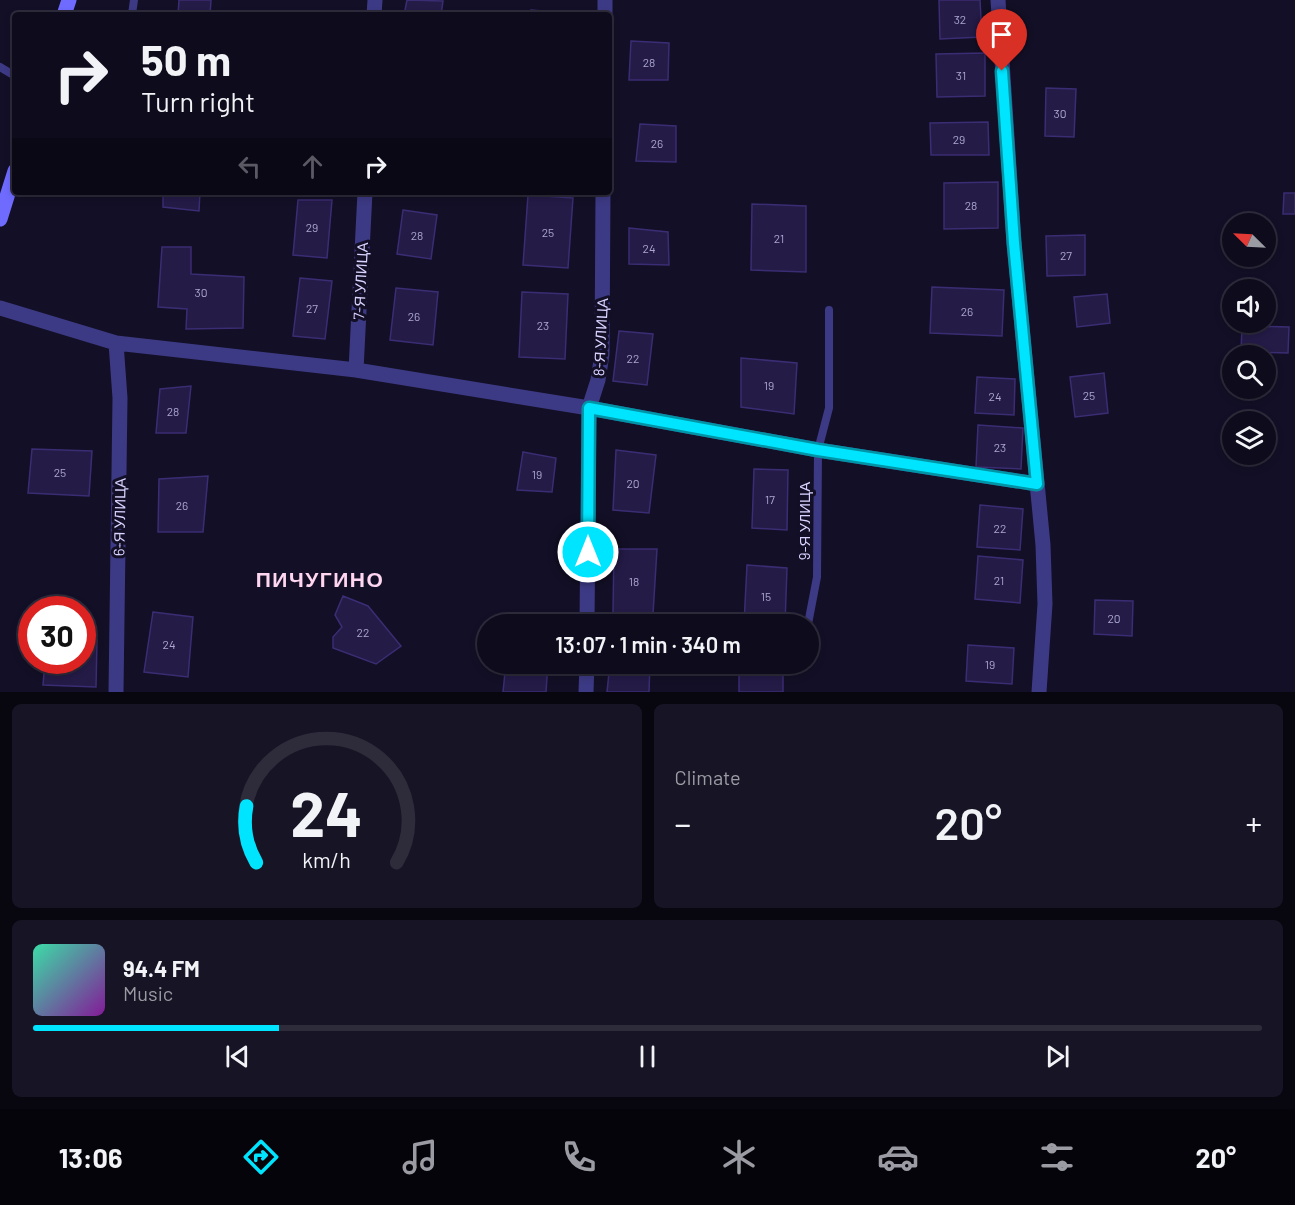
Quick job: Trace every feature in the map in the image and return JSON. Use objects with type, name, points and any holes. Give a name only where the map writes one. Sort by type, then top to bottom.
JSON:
[{"type":"street","points":[[998,0],[1015,255],[1043,545],[1045,604],[1039,692]]},
{"type":"street","points":[[0,219],[12,181]]},
{"type":"street","name":"7-Я УЛИЦА","points":[[356,370],[365,195]]},
{"type":"street","name":"8-Я УЛИЦА","points":[[587,614],[589,408],[598,380],[602,354],[603,195]]},
{"type":"street","points":[[0,308],[116,343],[356,370],[589,408],[818,450],[1037,484]]},
{"type":"street","name":"6-Я УЛИЦА","points":[[116,343],[120,398],[117,692]]},
{"type":"street","points":[[586,692],[587,674]]},
{"type":"lane","name":"9-Я УЛИЦА","points":[[810,614],[817,577],[818,450],[829,408],[829,310]]},
{"type":"building","points":[[179,0],[211,0],[210,12],[178,12]]},
{"type":"building","points":[[407,0],[443,1],[441,12],[405,12]]},
{"type":"building","points":[[939,0],[980,0],[982,37],[940,39]]},
{"type":"building","points":[[631,41],[669,43],[668,80],[629,80]]},
{"type":"building","points":[[985,53],[985,96],[937,97],[936,54]]},
{"type":"building","points":[[1046,88],[1076,89],[1074,137],[1045,136]]},
{"type":"building","points":[[988,122],[989,155],[931,155],[930,123]]},
{"type":"building","points":[[640,124],[676,126],[676,162],[636,161]]},
{"type":"building","points":[[998,182],[998,228],[944,229],[944,183]]},
{"type":"building","points":[[1284,193],[1295,193],[1295,214],[1283,214]]},
{"type":"building","points":[[163,195],[200,195],[199,211],[163,207]]},
{"type":"building","points":[[528,195],[573,198],[568,268],[523,265]]},
{"type":"building","points":[[298,200],[332,200],[327,258],[293,255]]},
{"type":"building","points":[[752,204],[806,206],[806,272],[751,270]]},
{"type":"building","points":[[403,210],[437,215],[431,259],[397,254]]},
{"type":"building","points":[[629,228],[668,232],[669,265],[629,264]]},
{"type":"building","points":[[1085,235],[1085,275],[1047,276],[1046,236]]},
{"type":"building","points":[[162,247],[191,247],[191,274],[244,277],[243,328],[186,329],[187,309],[158,307]]},
{"type":"building","points":[[300,278],[332,281],[325,339],[293,336]]},
{"type":"building","points":[[932,287],[1004,290],[1002,336],[930,333]]},
{"type":"building","points":[[396,288],[438,292],[433,345],[390,340]]},
{"type":"building","points":[[522,292],[568,294],[565,359],[519,357]]},
{"type":"building","points":[[1107,294],[1110,323],[1077,327],[1074,297]]},
{"type":"building","points":[[1276,327],[1289,327],[1288,353],[1276,353],[1276,345],[1241,345],[1242,333],[1276,333]]},
{"type":"building","points":[[619,331],[653,334],[647,385],[613,381]]},
{"type":"building","points":[[741,358],[797,363],[794,414],[741,407]]},
{"type":"building","points":[[1104,373],[1108,413],[1075,417],[1070,377]]},
{"type":"building","points":[[977,377],[1015,379],[1014,415],[975,413]]},
{"type":"building","points":[[191,386],[186,433],[156,433],[160,389]]},
{"type":"building","points":[[978,425],[1023,428],[1021,469],[976,467]]},
{"type":"building","points":[[32,449],[92,451],[89,496],[28,493]]},
{"type":"building","points":[[616,450],[656,455],[649,513],[613,510]]},
{"type":"building","points":[[523,452],[556,458],[552,492],[517,490]]},
{"type":"building","points":[[754,469],[788,470],[787,530],[752,528]]},
{"type":"building","points":[[208,476],[203,532],[158,532],[159,479]]},
{"type":"building","points":[[980,505],[1023,509],[1020,550],[977,547]]},
{"type":"building","points":[[614,549],[657,549],[653,614],[613,613]]},
{"type":"building","points":[[978,556],[1023,560],[1020,603],[975,599]]},
{"type":"building","points":[[747,565],[787,568],[785,614],[745,614]]},
{"type":"building","points":[[343,596],[368,606],[401,646],[376,664],[333,648],[333,637],[342,627],[335,615]]},
{"type":"building","points":[[1095,600],[1133,601],[1132,636],[1094,634]]},
{"type":"building","points":[[153,612],[193,617],[188,677],[144,672]]},
{"type":"building","points":[[97,640],[96,687],[43,685],[44,674],[96,674]]},
{"type":"building","points":[[968,645],[1014,648],[1012,684],[966,681]]},
{"type":"building","points":[[505,674],[547,674],[546,692],[503,692]]},
{"type":"building","points":[[609,674],[650,674],[649,692],[607,692]]},
{"type":"building","points":[[739,674],[783,674],[783,692],[739,692]]},
{"type":"district","name":"ПИЧУГИНО","points":[[320,578]]},
{"type":"route","points":[[588,552],[589,408],[818,450],[1037,484],[1014,243],[1002,71]]}]
